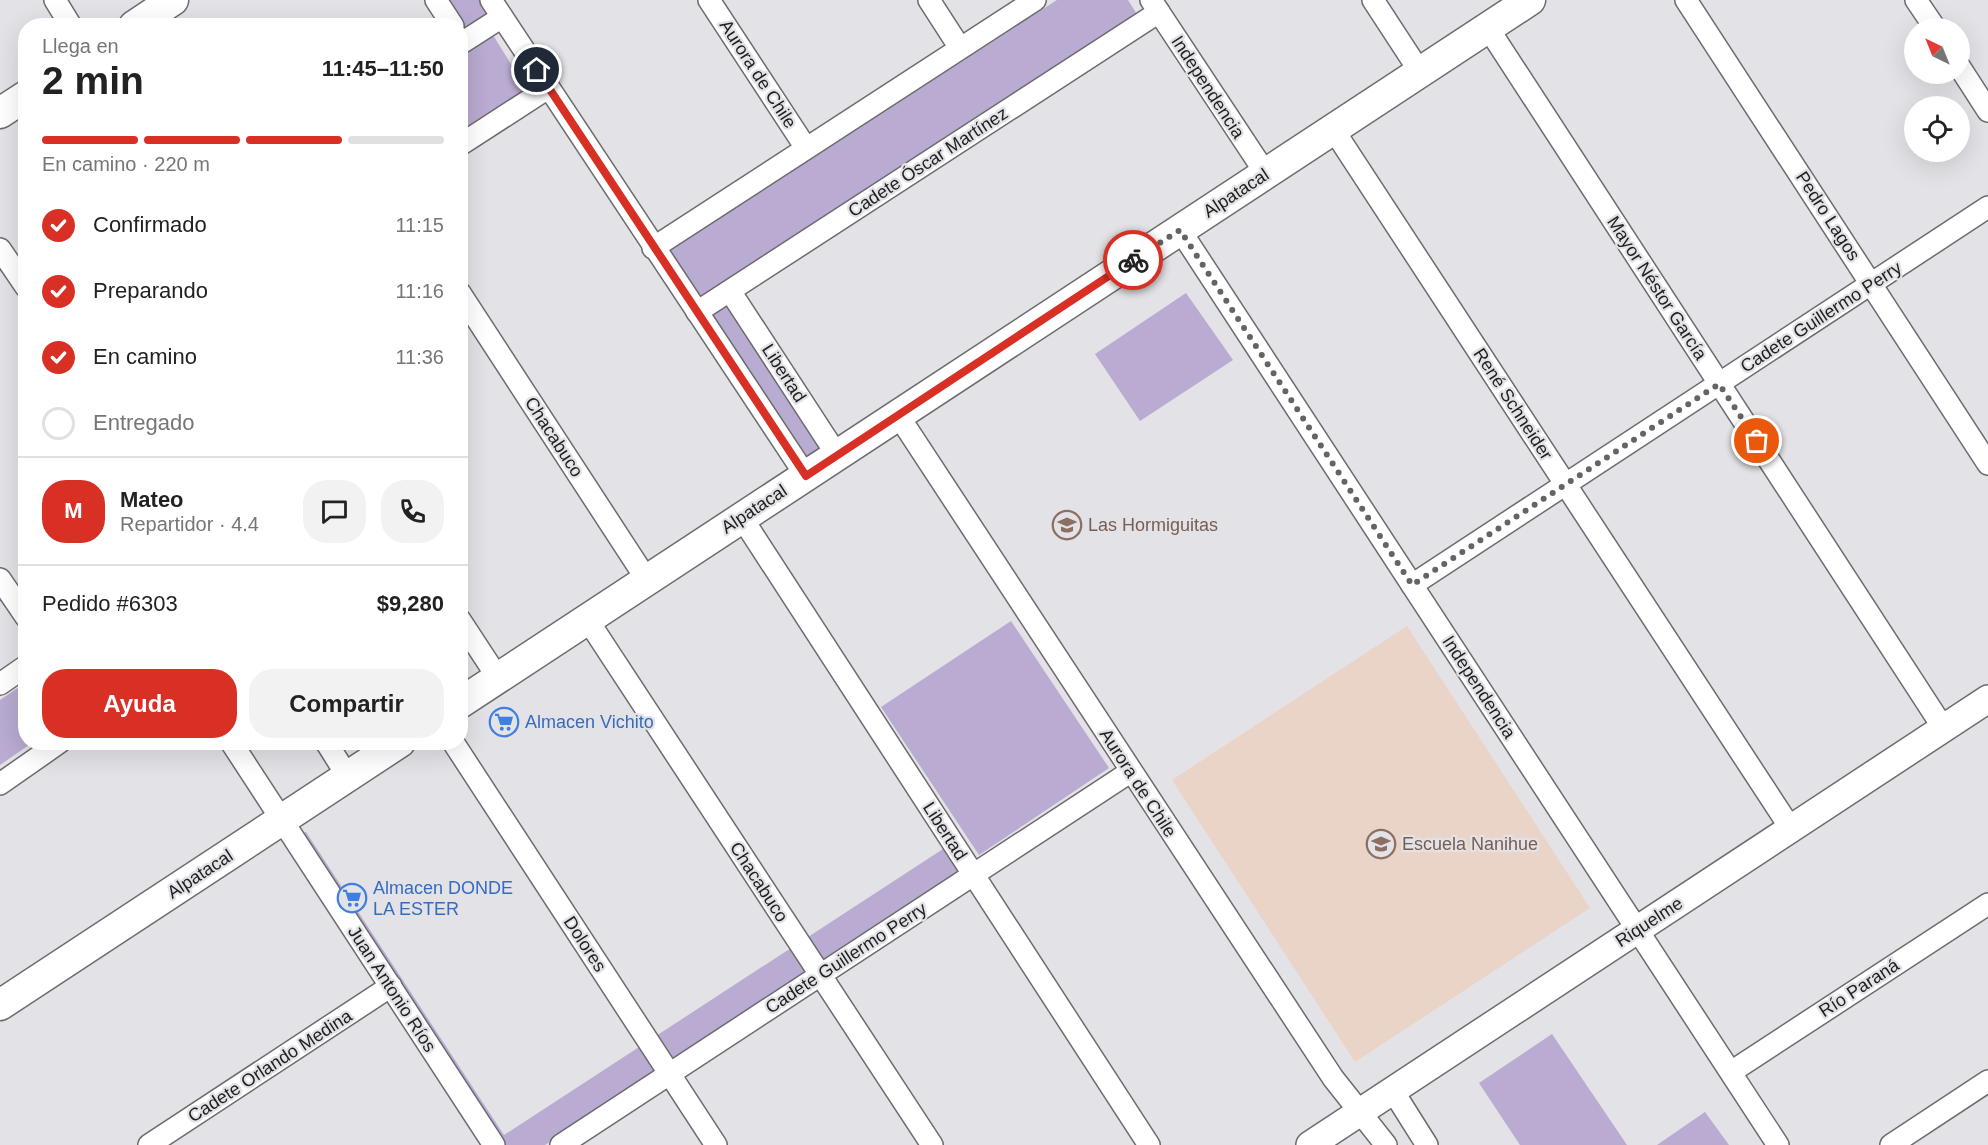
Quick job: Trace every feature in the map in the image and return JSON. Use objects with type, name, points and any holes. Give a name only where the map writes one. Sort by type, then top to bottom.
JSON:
[{"type":"main road","points":[[146,18],[173,0]]},
{"type":"main road","name":"Alpatacal","points":[[468,698],[1530,0]]},
{"type":"main road","points":[[0,113],[18,101]]},
{"type":"main road","name":"Alpatacal","points":[[0,1005],[388,750]]},
{"type":"street","points":[[55,0],[66,18]]},
{"type":"street","points":[[436,0],[447,18]]},
{"type":"street","name":"Aurora de Chile","points":[[709,0],[806,148]]},
{"type":"street","points":[[929,0],[960,48]]},
{"type":"street","points":[[654,248],[1035,0]]},
{"type":"street","points":[[1373,0],[1420,72]]},
{"type":"street","name":"Pedro Lagos","points":[[1686,0],[1988,464]]},
{"type":"street","points":[[1916,0],[1928,18]]},
{"type":"street","name":"Independencia","points":[[1155,6],[1266,174]]},
{"type":"street","name":"Cadete Óscar Martínez","points":[[696,312],[1155,6]]},
{"type":"street","points":[[468,30],[496,9],[806,476]]},
{"type":"street","name":"Mayor Néstor García","points":[[1488,28],[1944,729]]},
{"type":"street","points":[[1970,83],[1988,111]]},
{"type":"street","points":[[468,140],[548,88]]},
{"type":"street","name":"René Schneider","points":[[1334,129],[1791,829]]},
{"type":"street","name":"Cadete Guillermo Perry","points":[[1412,585],[1988,207]]},
{"type":"street","name":"Independencia","points":[[1180,230],[1778,1145]]},
{"type":"street","points":[[0,249],[18,275]]},
{"type":"street","name":"Libertad","points":[[730,291],[837,455]]},
{"type":"street","name":"Chacabuco","points":[[468,305],[647,580]]},
{"type":"street","name":"Aurora de Chile","points":[[898,416],[1333,1078],[1362,1111],[1386,1145]]},
{"type":"street","name":"Libertad","points":[[742,518],[1149,1145]]},
{"type":"street","points":[[0,579],[18,605]]},
{"type":"street","name":"Chacabuco","points":[[587,620],[932,1145]]},
{"type":"street","points":[[468,632],[498,678]]},
{"type":"street","points":[[0,684],[18,672]]},
{"type":"street","name":"Riquelme","points":[[1310,1145],[1988,699]]},
{"type":"street","points":[[0,784],[49,750]]},
{"type":"street","name":"Juan Antonio Ríos","points":[[236,750],[494,1145]]},
{"type":"street","points":[[331,750],[348,777]]},
{"type":"street","name":"Dolores","points":[[458,750],[716,1145]]},
{"type":"street","name":"Cadete Guillermo Perry","points":[[561,1145],[1130,772]]},
{"type":"street","name":"Río Paraná","points":[[1731,1072],[1988,904]]},
{"type":"street","name":"Cadete Orlando Medina","points":[[149,1145],[390,986]]},
{"type":"street","points":[[1891,1145],[1988,1081]]},
{"type":"street","points":[[1393,1091],[1427,1145]]},
{"type":"shaded area","points":[[446,0],[482,0],[491,14],[468,30],[468,18],[458,18]]},
{"type":"shaded area","points":[[1057,0],[1128,0],[1138,16],[700,299],[668,251]]},
{"type":"shaded area","points":[[493,35],[527,90],[468,128],[468,52]]},
{"type":"shaded area","points":[[1186,293],[1233,360],[1140,421],[1095,354]]},
{"type":"shaded area","points":[[728,304],[825,447],[804,462],[708,317]]},
{"type":"shaded area","points":[[1011,621],[1109,768],[979,855],[881,707]]},
{"type":"shaded area","name":"Escuela Nanihue","points":[[1407,626],[1590,908],[1355,1062],[1172,780]]},
{"type":"shaded area","points":[[18,688],[18,750],[22,750],[0,765],[0,700]]},
{"type":"shaded area","points":[[306,832],[504,1135],[948,846],[965,873],[545,1145],[500,1145],[298,835]]},
{"type":"shaded area","points":[[1552,1034],[1627,1145],[1520,1145],[1479,1083]]},
{"type":"shaded area","points":[[1705,1112],[1729,1145],[1657,1145]]},
{"type":"way so far","points":[[1133,260],[1180,230],[1412,585],[1719,384],[1757,441]]},
{"type":"place","name":"Las Hormiguitas","points":[[1067,525]]},
{"type":"place","name":"Almacen Vichito","points":[[504,722]]},
{"type":"place","name":"Escuela Nanihue","points":[[1381,844]]},
{"type":"place","name":"Almacen DONDE LA ESTER","points":[[352,898]]},
{"type":"route","points":[[537,70],[806,476],[1133,260]]}]
